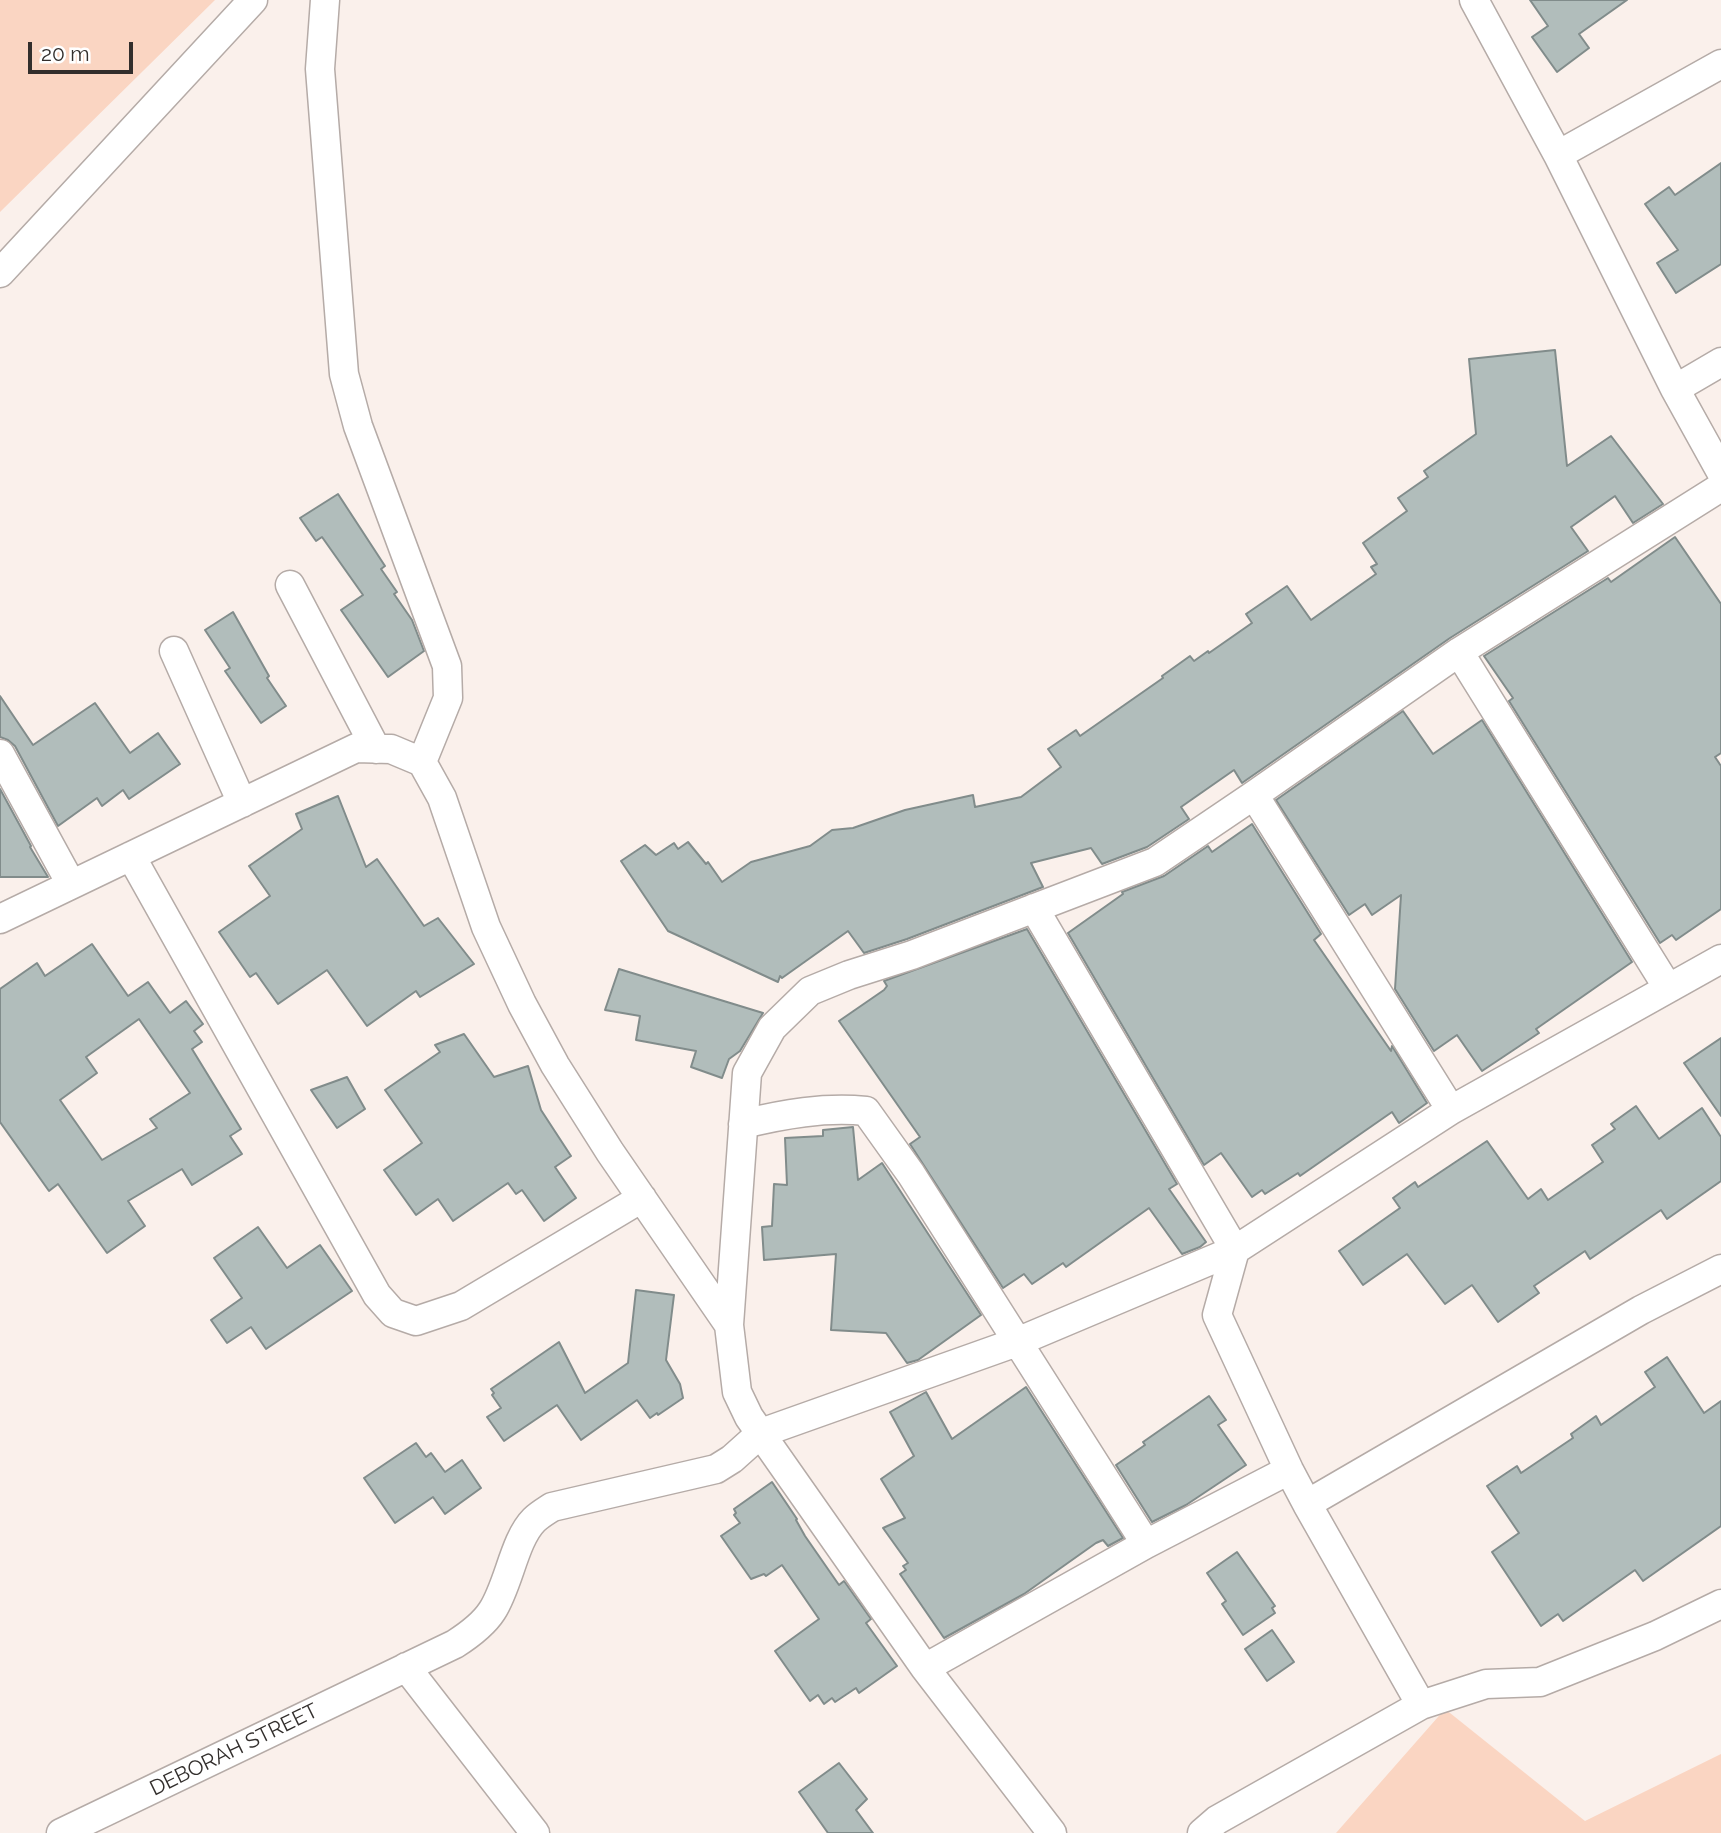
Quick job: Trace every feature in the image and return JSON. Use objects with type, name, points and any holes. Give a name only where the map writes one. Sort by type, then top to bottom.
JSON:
[{"type":"street","points":[[0,273],[253,0]]},
{"type":"street","points":[[325,0],[320,69],[344,374],[358,426],[447,666],[448,698],[422,762]]},
{"type":"street","points":[[1474,0],[1558,155],[1675,389],[1721,472]]},
{"type":"street","points":[[1558,155],[1721,64]]},
{"type":"street","points":[[1675,389],[1721,362]]},
{"type":"street","points":[[1052,1833],[925,1668],[749,1417],[737,1392],[729,1325],[747,1073],[772,1028],[810,991],[1156,862],[1458,652],[1721,487]]},
{"type":"street","points":[[290,584],[376,749]]},
{"type":"street","points":[[174,651],[242,803]]},
{"type":"street","points":[[1458,652],[1668,988]]},
{"type":"street","points":[[0,919],[356,748],[391,749],[422,762],[442,798],[486,927],[522,1004],[555,1065],[729,1325]]},
{"type":"street","points":[[0,754],[71,884]]},
{"type":"street","points":[[1254,795],[1451,1110]]},
{"type":"street","points":[[131,856],[377,1295],[393,1313],[416,1321],[461,1306],[642,1198]]},
{"type":"street","points":[[1034,908],[1236,1250],[1217,1315],[1289,1471],[1421,1705]]},
{"type":"street","points":[[761,1433],[1017,1342],[1236,1250],[1451,1110],[1721,959]]},
{"type":"street","points":[[743,1125],[785,1114],[840,1108],[866,1111],[911,1174],[1146,1544]]},
{"type":"street","points":[[1307,1504],[1641,1310],[1721,1269]]},
{"type":"street","name":"DEBORAH STREET","points":[[61,1833],[455,1644],[475,1630],[491,1612],[533,1521],[552,1507],[716,1469],[732,1459],[761,1433]]},
{"type":"street","points":[[925,1668],[1146,1544],[1289,1471]]},
{"type":"street","points":[[1202,1833],[1217,1820],[1421,1705],[1486,1684],[1540,1682],[1655,1636],[1721,1604]]},
{"type":"street","points":[[406,1667],[536,1833]]},
{"type":"shaded area","points":[[0,0],[215,0],[0,212]]},
{"type":"shaded area","points":[[1445,1709],[1585,1821],[1721,1754],[1721,1833],[1336,1833]]},
{"type":"building","points":[[1530,0],[1627,0],[1579,34],[1589,48],[1557,72],[1532,37],[1548,26]]},
{"type":"building","points":[[1721,163],[1721,264],[1676,293],[1657,263],[1678,250],[1645,204],[1669,187],[1675,195]]},
{"type":"building","points":[[1555,350],[1567,466],[1611,436],[1663,504],[1633,523],[1615,496],[1571,527],[1588,551],[1450,638],[1242,783],[1234,770],[1181,807],[1189,819],[1147,847],[1102,864],[1091,848],[1031,863],[1043,887],[864,953],[848,931],[782,978],[780,976],[778,982],[668,931],[621,861],[645,845],[656,855],[674,843],[678,849],[688,842],[706,864],[708,862],[722,882],[751,862],[810,846],[832,830],[853,828],[905,810],[973,795],[975,807],[1021,797],[1061,767],[1048,749],[1076,730],[1080,736],[1190,656],[1194,661],[1208,651],[1209,653],[1252,623],[1246,614],[1287,586],[1311,620],[1376,574],[1371,567],[1377,564],[1363,543],[1407,511],[1398,498],[1428,477],[1424,471],[1476,434],[1469,359]]},
{"type":"building","points":[[338,494],[385,566],[381,569],[412,620],[424,651],[388,677],[341,610],[363,595],[322,537],[316,541],[300,518]]},
{"type":"building","points":[[1675,537],[1721,604],[1721,753],[1715,757],[1721,766],[1721,909],[1676,940],[1672,935],[1660,943],[1509,701],[1513,698],[1484,656],[1608,578],[1611,582]]},
{"type":"building","points":[[233,612],[269,676],[267,678],[286,706],[261,723],[225,671],[230,668],[205,630]]},
{"type":"building","points":[[0,696],[33,745],[95,703],[130,753],[158,733],[180,764],[129,799],[123,790],[102,806],[97,798],[58,826],[15,746],[0,737]]},
{"type":"building","points":[[1403,711],[1433,754],[1482,720],[1632,962],[1536,1029],[1539,1033],[1482,1071],[1457,1035],[1434,1051],[1395,989],[1401,895],[1372,915],[1365,904],[1349,915],[1276,800]]},
{"type":"building","points":[[0,789],[30,847],[48,877],[0,877]]},
{"type":"building","points":[[338,796],[366,867],[377,859],[424,926],[438,918],[474,964],[420,997],[416,991],[367,1026],[327,970],[278,1004],[256,973],[250,977],[219,932],[270,896],[249,866],[302,829],[296,814]]},
{"type":"building","points":[[1252,824],[1321,934],[1314,940],[1391,1051],[1392,1046],[1427,1103],[1399,1123],[1392,1112],[1300,1176],[1298,1173],[1265,1194],[1262,1190],[1252,1197],[1221,1153],[1204,1165],[1068,933],[1123,894],[1122,892],[1164,876],[1208,846],[1212,852]]},
{"type":"building","points":[[1027,929],[1177,1184],[1169,1189],[1206,1242],[1200,1247],[1182,1254],[1149,1208],[1066,1267],[1063,1263],[1032,1284],[1024,1274],[1003,1288],[910,1144],[920,1137],[839,1021],[884,990],[887,986],[884,981]]},
{"type":"building","points":[[92,944],[128,996],[148,982],[170,1013],[186,1001],[203,1024],[194,1031],[202,1042],[192,1049],[241,1129],[230,1136],[242,1154],[192,1185],[182,1169],[128,1201],[145,1226],[107,1253],[58,1184],[49,1191],[0,1122],[0,989],[37,963],[45,976]],"holes":[[[139,1019],[190,1093],[150,1119],[157,1128],[102,1160],[60,1100],[97,1073],[86,1057]]]},
{"type":"building","points":[[619,969],[763,1013],[740,1051],[729,1059],[722,1078],[691,1067],[696,1051],[636,1040],[640,1016],[605,1010]]},
{"type":"building","points":[[464,1034],[494,1077],[528,1066],[541,1110],[571,1156],[555,1167],[576,1198],[544,1221],[522,1190],[516,1194],[508,1183],[453,1221],[438,1199],[416,1215],[384,1170],[422,1143],[385,1090],[440,1052],[435,1045]]},
{"type":"building","points":[[1721,1038],[1721,1116],[1684,1063]]},
{"type":"building","points":[[347,1077],[365,1109],[337,1128],[311,1090]]},
{"type":"building","points":[[1636,1106],[1659,1139],[1702,1108],[1721,1137],[1721,1181],[1667,1219],[1661,1210],[1590,1259],[1585,1251],[1534,1286],[1539,1293],[1498,1322],[1472,1285],[1445,1304],[1407,1254],[1363,1285],[1339,1251],[1400,1208],[1393,1198],[1415,1182],[1418,1187],[1487,1141],[1528,1199],[1541,1189],[1548,1200],[1603,1162],[1592,1145],[1615,1129],[1611,1124]]},
{"type":"building","points":[[853,1127],[858,1180],[882,1163],[981,1315],[918,1360],[907,1363],[886,1333],[831,1330],[836,1254],[764,1260],[762,1227],[772,1226],[774,1184],[787,1185],[785,1138],[823,1136],[823,1130]]},
{"type":"building","points":[[258,1227],[287,1268],[320,1245],[352,1291],[266,1349],[251,1327],[227,1343],[211,1320],[242,1298],[214,1258]]},
{"type":"building","points":[[636,1290],[674,1295],[666,1360],[680,1384],[683,1398],[650,1418],[637,1400],[581,1440],[557,1405],[504,1441],[487,1417],[501,1408],[491,1389],[559,1342],[585,1393],[628,1363]]},
{"type":"building","points":[[1667,1357],[1704,1413],[1721,1401],[1721,1526],[1643,1581],[1635,1570],[1563,1621],[1558,1614],[1541,1626],[1492,1552],[1519,1533],[1487,1486],[1517,1466],[1521,1473],[1573,1438],[1571,1434],[1596,1416],[1601,1425],[1655,1387],[1645,1372]]},
{"type":"building","points":[[1026,1387],[1123,1538],[1108,1546],[1103,1540],[1096,1543],[1024,1594],[944,1638],[900,1574],[906,1570],[903,1566],[908,1563],[883,1528],[905,1518],[881,1479],[914,1456],[890,1412],[926,1392],[952,1439]]},
{"type":"building","points":[[1209,1396],[1226,1420],[1218,1425],[1246,1465],[1186,1505],[1152,1522],[1116,1465],[1145,1445],[1143,1442]]},
{"type":"building","points":[[416,1443],[426,1457],[431,1453],[445,1472],[462,1460],[481,1488],[445,1514],[433,1497],[395,1523],[364,1478]]},
{"type":"building","points":[[772,1482],[839,1585],[844,1581],[871,1619],[866,1623],[897,1666],[859,1693],[856,1688],[835,1702],[832,1698],[824,1704],[818,1695],[810,1701],[775,1651],[819,1619],[782,1565],[766,1576],[764,1574],[751,1579],[721,1536],[740,1523],[734,1515],[734,1509]]},
{"type":"building","points":[[1237,1552],[1275,1606],[1272,1608],[1275,1613],[1243,1635],[1222,1604],[1226,1601],[1207,1573]]},
{"type":"building","points":[[1272,1630],[1294,1662],[1267,1681],[1245,1649]]},
{"type":"building","points":[[839,1763],[867,1799],[856,1810],[873,1833],[828,1833],[799,1792]]}]
